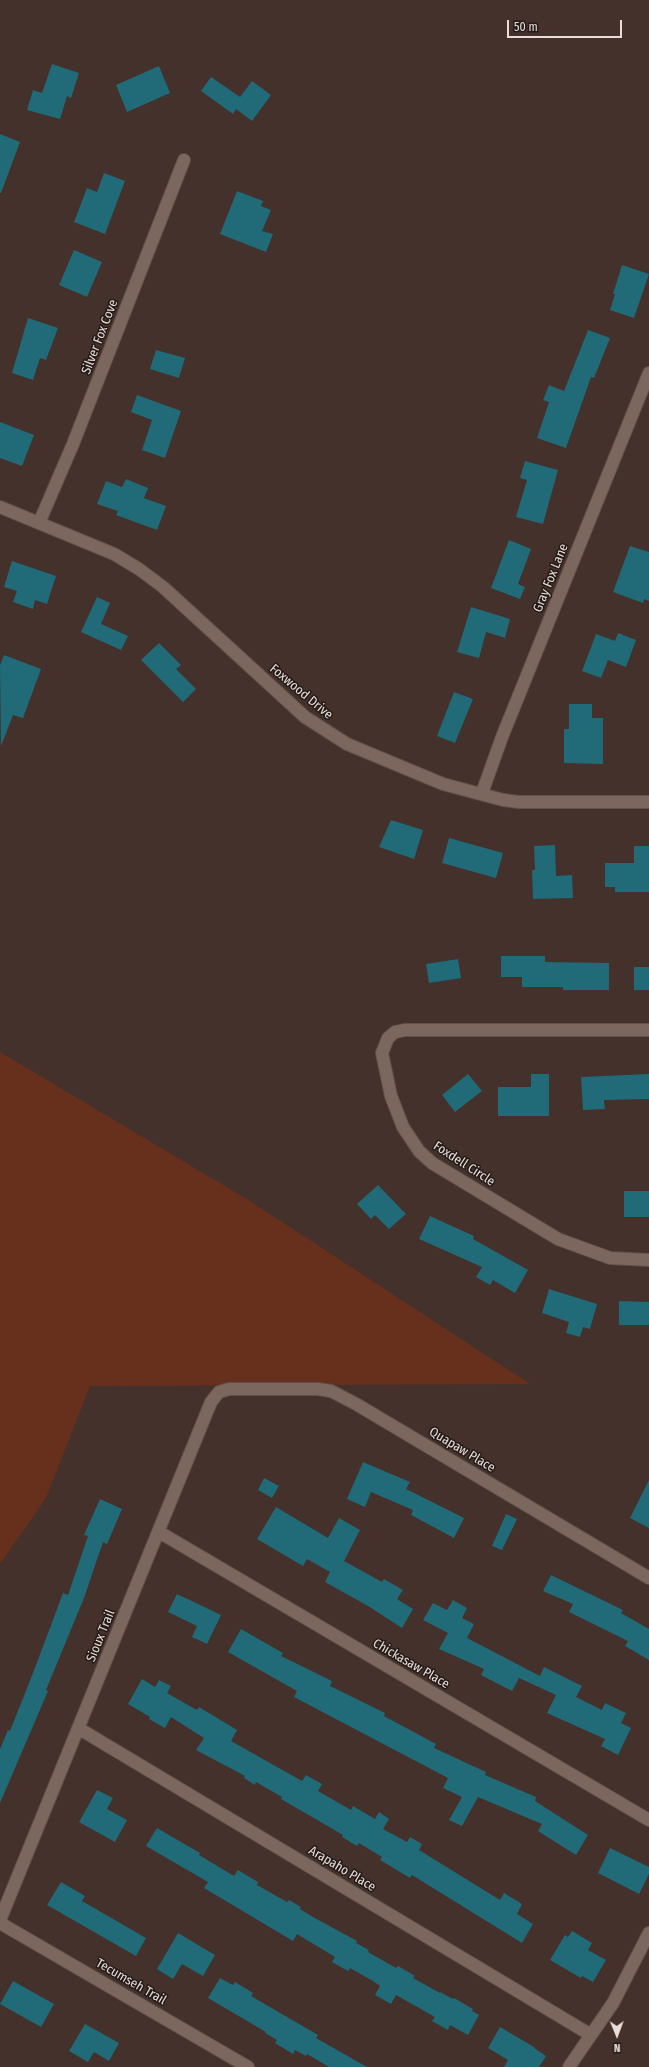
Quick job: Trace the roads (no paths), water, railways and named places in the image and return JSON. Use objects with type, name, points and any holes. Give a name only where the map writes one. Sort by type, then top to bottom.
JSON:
[{"type":"street","name":"Silver Fox Cove","points":[[39,523],[76,437],[184,160]]},
{"type":"street","name":"Gray Fox Lane","points":[[482,793],[502,736],[649,373]]},
{"type":"street","name":"Foxwood Drive","points":[[0,507],[114,554],[139,569],[163,587],[305,717],[347,744],[443,784],[482,793],[503,800],[519,802],[649,802]]},
{"type":"street","name":"Foxdell Circle","points":[[649,1030],[405,1030],[395,1032],[388,1038],[382,1053],[391,1096],[403,1127],[419,1151],[432,1163],[558,1239],[610,1258],[649,1260]]},
{"type":"street","name":"Sioux Trail","points":[[0,1921],[214,1396],[219,1392],[229,1389],[248,1389]]},
{"type":"street","name":"Quapaw Place","points":[[248,1389],[318,1389],[331,1391],[344,1396],[649,1578]]},
{"type":"street","name":"Chickasaw Place","points":[[159,1532],[649,1820]]},
{"type":"street","name":"Arapaho Place","points":[[78,1728],[591,2035]]},
{"type":"street","name":"Tecumseh Trail","points":[[0,1921],[248,2067]]},
{"type":"street","points":[[569,2067],[613,2004],[649,1933]]}]
